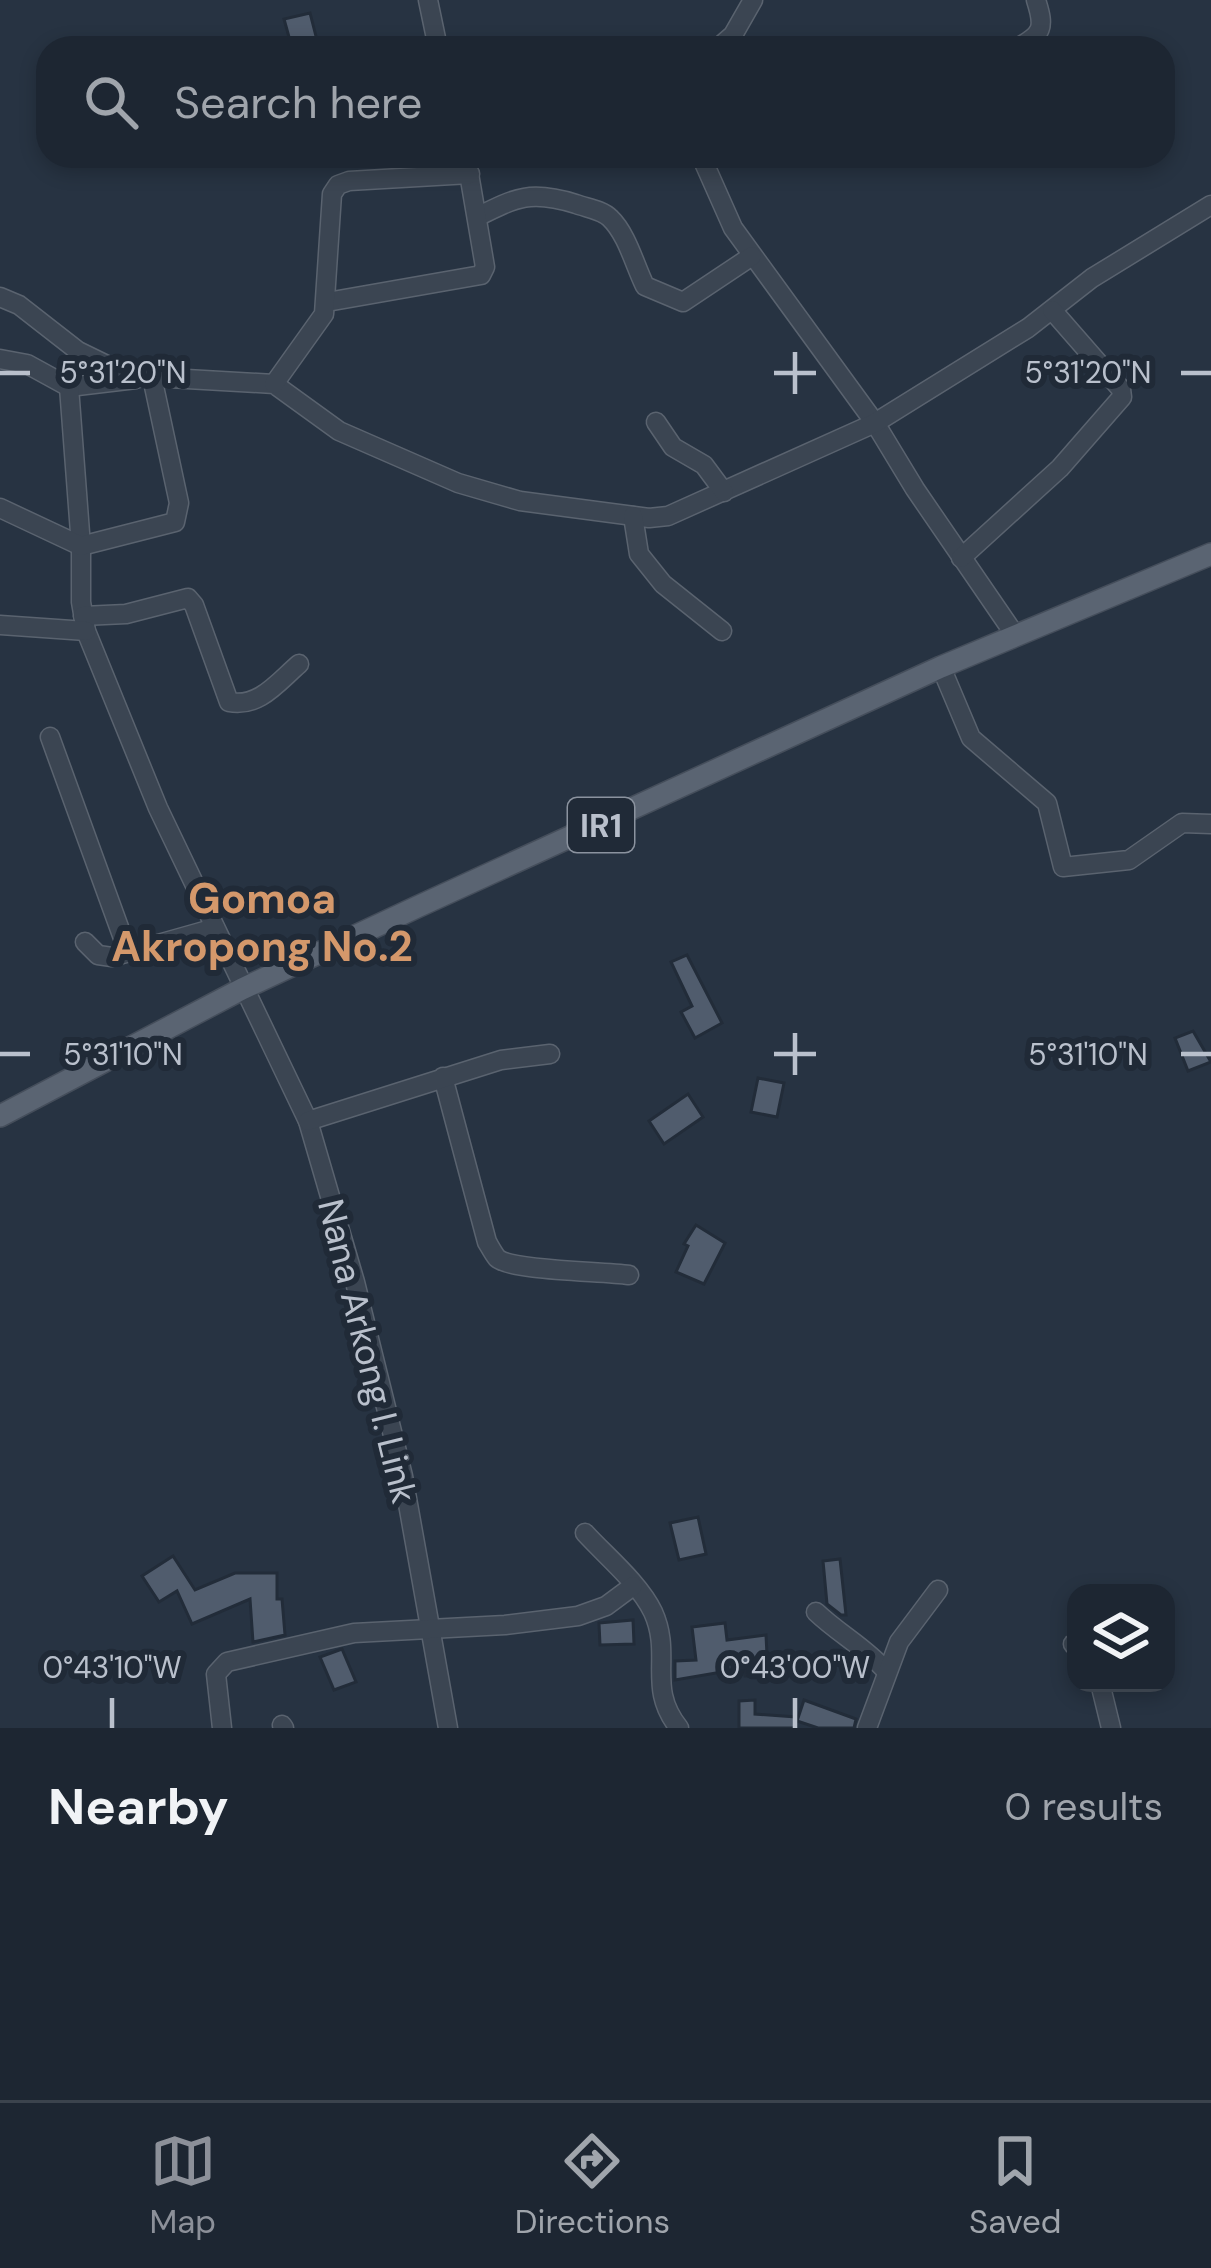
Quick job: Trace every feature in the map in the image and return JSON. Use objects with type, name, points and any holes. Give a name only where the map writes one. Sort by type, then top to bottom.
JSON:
[{"type":"main road","name":"IR1","points":[[0,1116],[242,989],[941,667],[1211,554]]},
{"type":"street","points":[[428,0],[436,36]]},
{"type":"street","points":[[732,36],[753,0]]},
{"type":"street","points":[[1036,0],[1043,29],[1039,36]]},
{"type":"street","points":[[274,384],[322,319],[327,302],[332,194],[338,185],[446,168]]},
{"type":"street","points":[[327,302],[481,275],[484,266],[469,168]]},
{"type":"street","points":[[706,168],[726,216],[752,256],[875,423],[1015,635]]},
{"type":"street","points":[[477,217],[531,195],[601,212],[616,226],[645,286],[682,302],[752,256]]},
{"type":"street","points":[[0,359],[27,364],[69,386],[152,377],[274,384],[340,431],[458,484],[520,501],[668,516],[875,423],[1211,206]]},
{"type":"street","points":[[0,297],[19,304],[100,364],[152,377]]},
{"type":"street","points":[[961,558],[1060,469],[1122,397],[1121,389],[1052,310]]},
{"type":"street","points":[[0,508],[81,546],[167,526],[179,517],[152,377]]},
{"type":"street","points":[[69,386],[85,624]]},
{"type":"street","points":[[656,422],[674,447],[704,465],[724,492]]},
{"type":"street","points":[[633,516],[640,554],[651,569],[722,631]]},
{"type":"street","points":[[0,626],[85,624],[188,598],[229,702],[259,698],[299,664]]},
{"type":"street","name":"Nana Arkong I. Link","points":[[85,624],[158,808],[308,1121],[403,1476],[448,1728]]},
{"type":"street","points":[[941,667],[971,738],[1047,803],[1064,867],[1129,860],[1183,823],[1211,824]]},
{"type":"street","points":[[50,737],[128,952]]},
{"type":"street","points":[[85,942],[98,955],[112,957],[214,928]]},
{"type":"street","points":[[308,1121],[501,1060],[550,1054]]},
{"type":"street","points":[[443,1077],[482,1224],[499,1260],[523,1268],[629,1275]]},
{"type":"street","points":[[585,1533],[652,1609],[658,1630],[662,1704],[679,1728]]},
{"type":"street","points":[[222,1728],[216,1674],[227,1662],[354,1633],[578,1616],[606,1606],[633,1586]]},
{"type":"street","points":[[867,1728],[886,1671],[915,1617],[938,1590]]},
{"type":"street","points":[[816,1612],[886,1671]]},
{"type":"street","points":[[1102,1692],[1112,1728]]},
{"type":"building","points":[[310,13],[316,36],[289,36],[284,19]]},
{"type":"building","points":[[687,955],[722,1023],[695,1038],[681,1012],[692,1006],[671,962]]},
{"type":"building","points":[[1193,1031],[1211,1062],[1188,1071],[1175,1038]]},
{"type":"building","points":[[758,1078],[784,1083],[777,1117],[751,1112]]},
{"type":"building","points":[[688,1094],[703,1117],[664,1144],[649,1121]]},
{"type":"building","points":[[696,1225],[725,1243],[704,1284],[676,1272],[688,1246],[684,1244]]},
{"type":"building","points":[[698,1517],[706,1554],[679,1560],[670,1523]]},
{"type":"building","points":[[173,1556],[195,1590],[235,1573],[277,1573],[285,1635],[253,1642],[250,1599],[192,1624],[177,1591],[159,1602],[142,1576]]},
{"type":"building","points":[[840,1559],[846,1615],[827,1604],[823,1561]]},
{"type":"building","points":[[633,1620],[634,1644],[600,1645],[599,1623]]},
{"type":"building","points":[[725,1623],[727,1640],[766,1635],[768,1676],[745,1676],[745,1668],[675,1680],[675,1661],[696,1660],[692,1627]]},
{"type":"building","points":[[342,1649],[356,1682],[334,1690],[320,1657]]},
{"type":"building","points":[[755,1700],[755,1714],[796,1717],[795,1728],[739,1728],[739,1701]]},
{"type":"building","points":[[804,1700],[856,1719],[854,1728],[818,1728],[797,1721]]},
{"type":"district","name":"Gomoa Akropong No.2","points":[[262,922]]}]
